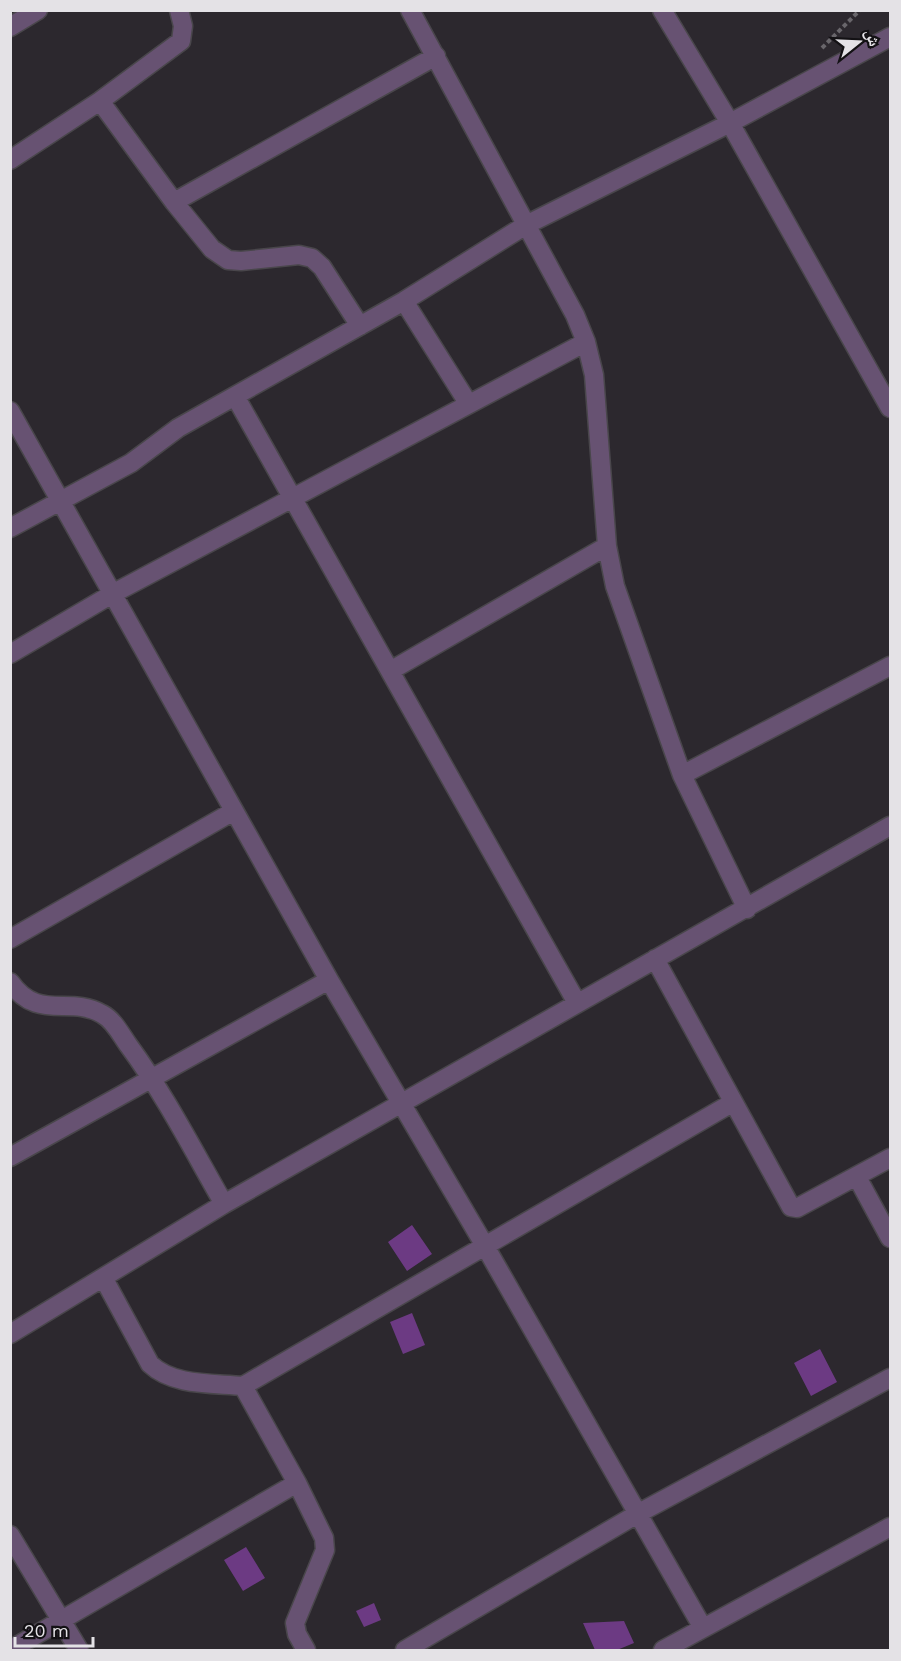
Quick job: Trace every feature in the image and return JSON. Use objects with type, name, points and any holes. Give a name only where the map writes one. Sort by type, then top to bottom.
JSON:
[{"type":"street","points":[[10,27],[38,10]]},
{"type":"street","points":[[10,160],[100,101],[181,41],[183,26],[179,10]]},
{"type":"street","points":[[410,10],[575,315],[586,342],[594,375],[607,546],[627,624],[682,775],[747,909]]},
{"type":"street","points":[[662,10],[730,123],[891,408]]},
{"type":"street","points":[[10,528],[131,464],[178,428],[405,301],[526,225],[730,123],[891,37]]},
{"type":"street","points":[[174,202],[436,56]]},
{"type":"street","points":[[100,101],[174,202],[213,249],[228,260],[241,261],[299,255],[312,258],[321,267],[360,326]]},
{"type":"street","points":[[405,301],[468,403]]},
{"type":"street","points":[[10,654],[114,593],[586,342]]},
{"type":"street","points":[[235,396],[577,1003]]},
{"type":"street","points":[[10,411],[329,980],[402,1102],[703,1628]]},
{"type":"street","points":[[390,671],[607,546]]},
{"type":"street","points":[[682,775],[891,666]]},
{"type":"street","points":[[10,939],[234,811]]},
{"type":"street","points":[[10,1334],[104,1280],[224,1204],[402,1102],[655,959],[889,831]]},
{"type":"street","points":[[655,959],[732,1103],[794,1209],[857,1178],[891,1158]]},
{"type":"street","points":[[10,1157],[329,980]]},
{"type":"street","points":[[10,982],[20,996],[30,1002],[88,1009],[102,1014],[112,1023],[152,1077],[224,1204]]},
{"type":"street","points":[[104,1280],[150,1364],[160,1373],[174,1379],[243,1386],[732,1103]]},
{"type":"street","points":[[857,1178],[891,1238]]},
{"type":"street","points":[[405,1650],[639,1513],[891,1378]]},
{"type":"street","points":[[243,1386],[297,1483],[324,1538],[325,1550],[295,1623],[297,1634],[306,1650]]},
{"type":"street","points":[[10,1650],[297,1483]]},
{"type":"street","points":[[663,1650],[891,1527]]},
{"type":"street","points":[[10,1535],[79,1650]]},
{"type":"building","points":[[412,1225],[432,1254],[407,1271],[388,1242]]},
{"type":"building","points":[[412,1313],[425,1345],[403,1354],[390,1322]]},
{"type":"building","points":[[820,1349],[837,1382],[811,1396],[794,1363]]},
{"type":"building","points":[[246,1547],[265,1578],[243,1591],[224,1560]]},
{"type":"building","points":[[374,1603],[381,1620],[364,1627],[356,1611]]},
{"type":"building","points":[[624,1621],[634,1643],[617,1650],[595,1650],[583,1623]]}]
